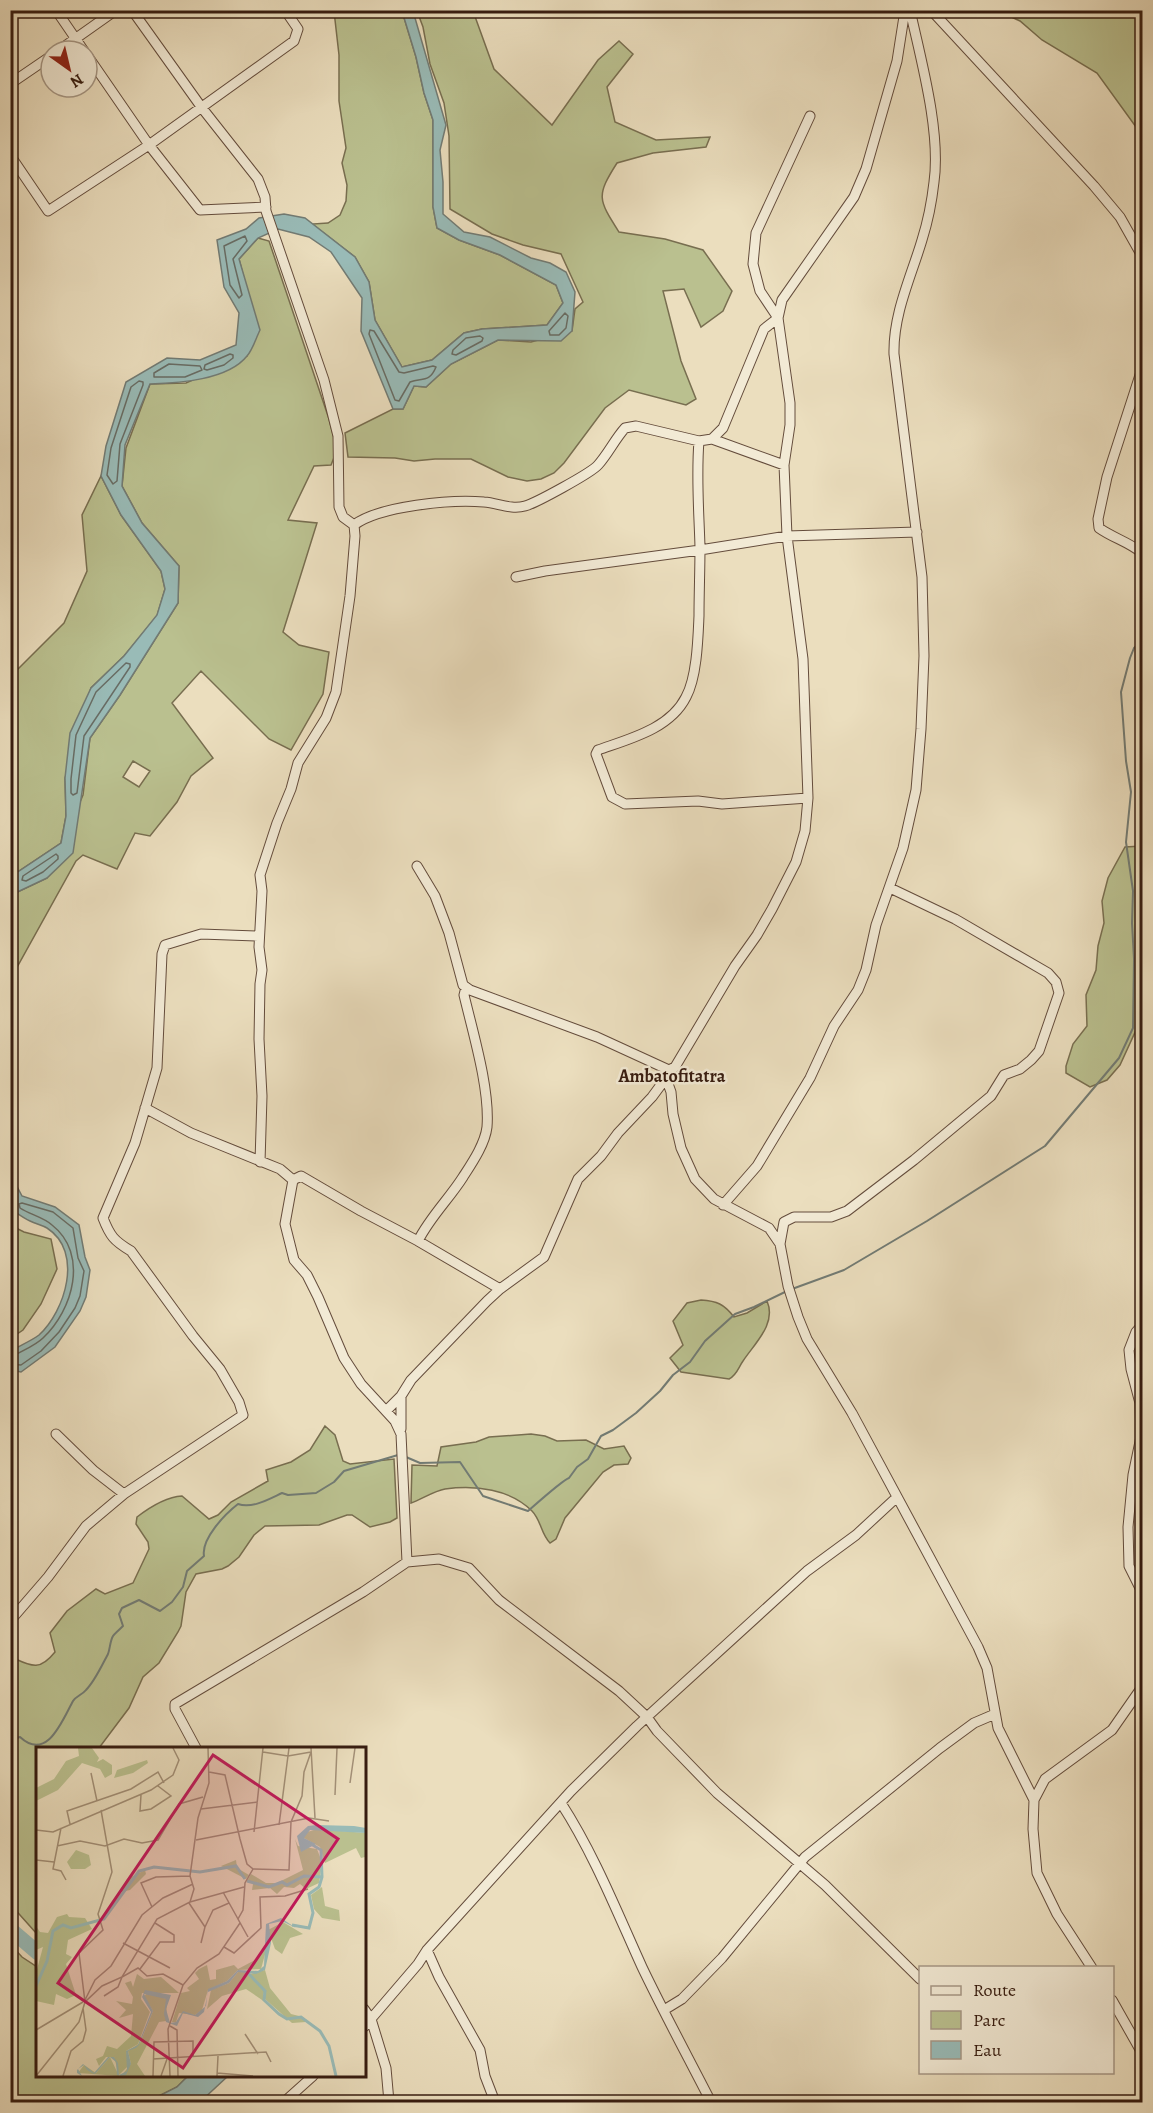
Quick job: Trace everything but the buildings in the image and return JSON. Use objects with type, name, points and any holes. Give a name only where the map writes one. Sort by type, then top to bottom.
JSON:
[{"type":"street","points":[[56,10],[76,39],[116,10]]},
{"type":"street","points":[[132,10],[202,108],[258,179],[265,197],[271,225],[324,380],[338,436],[339,507],[343,516],[354,525],[350,596],[336,692],[326,718],[297,764],[291,789],[260,875],[262,891],[258,936],[262,970],[259,1028],[262,1096],[260,1162]]},
{"type":"street","points":[[10,155],[48,211],[149,145],[294,40],[298,29],[285,10]]},
{"type":"street","points":[[386,1411],[401,1396],[411,1380],[500,1289],[543,1257],[578,1179],[601,1156],[675,1067],[735,966],[757,936],[796,862],[806,831],[808,798],[803,659],[787,536],[784,465],[790,424],[790,403],[778,318],[782,300],[854,197],[866,169],[897,61],[905,10]]},
{"type":"street","points":[[723,1205],[757,1166],[810,1078],[834,1026],[858,990],[866,970],[876,925],[903,848],[915,790],[921,729],[924,656],[922,577],[894,354],[894,334],[908,280],[923,238],[935,180],[934,133],[910,10]]},
{"type":"street","points":[[932,10],[1101,194],[1120,217],[1143,256]]},
{"type":"street","points":[[10,84],[39,64]]},
{"type":"street","points":[[99,73],[149,145],[200,210],[266,209]]},
{"type":"street","points":[[778,318],[760,291],[753,264],[756,232],[810,116]]},
{"type":"street","points":[[712,439],[723,428],[764,329],[778,318]]},
{"type":"street","points":[[1143,369],[1107,477],[1098,519],[1099,528],[1143,553]]},
{"type":"street","points":[[354,525],[373,514],[443,502],[486,502],[508,507],[525,506],[583,476],[597,466],[626,428],[636,426],[699,441],[712,439],[784,465]]},
{"type":"street","points":[[699,441],[698,647],[687,697],[674,713],[656,727],[641,735],[598,750],[596,754],[612,797],[625,804],[698,801],[722,804],[808,798]]},
{"type":"street","points":[[516,577],[787,536],[917,532]]},
{"type":"street","points":[[417,866],[435,896],[449,933],[459,975],[466,987],[597,1037],[668,1074]]},
{"type":"street","points":[[890,888],[955,919],[1048,973],[1056,982],[1059,993],[1039,1051],[1020,1069],[1004,1075],[991,1096],[914,1160],[847,1211],[831,1217],[794,1217],[784,1222],[780,1244],[789,1286],[807,1339],[852,1413],[978,1647],[987,1668],[998,1728],[1034,1800]]},
{"type":"street","points":[[10,1621],[86,1526],[124,1494],[243,1415],[239,1402],[220,1369],[130,1251],[116,1242],[109,1233],[103,1218],[135,1143],[158,1068],[162,954],[165,945],[201,934],[258,936]]},
{"type":"street","points":[[418,1241],[462,1178],[487,1128],[478,1051],[464,995],[466,987]]},
{"type":"street","points":[[668,1074],[681,1148],[695,1179],[723,1205],[769,1228],[780,1244]]},
{"type":"street","points":[[145,1108],[191,1133],[280,1169],[293,1179]]},
{"type":"street","points":[[293,1179],[301,1176],[500,1289]]},
{"type":"street","points":[[293,1179],[285,1224],[294,1260],[307,1275],[344,1358],[361,1384],[395,1421],[401,1434]]},
{"type":"street","points":[[1143,1325],[1136,1332],[1129,1350],[1131,1369],[1140,1403],[1141,1437],[1133,1475],[1128,1527],[1129,1566],[1143,1592]]},
{"type":"street","points":[[401,1396],[407,1562]]},
{"type":"street","points":[[56,1434],[93,1470],[124,1494]]},
{"type":"street","points":[[389,2103],[386,2068],[368,2023],[418,1964],[427,1950],[561,1803],[647,1718],[807,1571],[855,1535],[896,1498]]},
{"type":"street","points":[[195,1747],[175,1709],[175,1704],[363,1592],[407,1562],[439,1559],[469,1568],[499,1600],[619,1691],[717,1793],[825,1885],[919,1977]]},
{"type":"street","points":[[1091,1966],[1057,1914],[1037,1873],[1033,1829],[1034,1800],[1045,1779],[1112,1730],[1143,1688]]},
{"type":"street","points":[[664,2010],[682,1999],[722,1958],[805,1857],[940,1748],[974,1723],[995,1714]]},
{"type":"street","points":[[561,1803],[572,1820],[711,2103]]},
{"type":"street","points":[[427,1950],[439,1977],[480,2050],[485,2076],[495,2103]]},
{"type":"street","points":[[1114,2002],[1143,2053]]},
{"type":"street","points":[[284,2103],[312,2077]]},
{"type":"green space","points":[[334,11],[402,11],[433,120],[433,207],[437,228],[459,240],[500,255],[556,285],[563,303],[547,325],[482,329],[464,333],[432,360],[402,367],[375,320],[369,282],[355,257],[312,224],[328,223],[340,215],[346,201],[347,185],[342,163],[346,148],[339,101],[339,55]]},
{"type":"green space","points":[[417,11],[473,11],[494,69],[552,125],[598,60],[619,41],[633,54],[607,87],[615,122],[656,140],[710,137],[706,147],[653,153],[617,163],[606,183],[602,198],[619,232],[665,239],[703,250],[732,291],[723,311],[701,327],[684,289],[663,291],[681,361],[696,399],[686,405],[629,390],[605,408],[564,463],[554,473],[541,479],[527,481],[508,477],[471,459],[414,461],[395,458],[348,457],[345,433],[393,409],[403,409],[414,386],[426,387],[451,364],[498,340],[531,342],[572,331],[575,309],[583,302],[561,254],[523,245],[492,234],[450,209],[449,136],[444,103],[430,64],[423,27]]},
{"type":"green space","points":[[999,11],[1142,11],[1142,132],[1097,73],[1042,40],[1020,21]]},
{"type":"green space","points":[[258,238],[269,241],[329,419],[337,450],[331,465],[314,466],[288,520],[317,523],[283,632],[299,645],[329,652],[323,694],[291,750],[269,739],[201,671],[172,703],[213,758],[191,776],[177,802],[150,836],[135,833],[117,869],[83,855],[76,861],[11,978],[11,895],[47,878],[83,795],[90,738],[178,603],[179,566],[142,523],[122,486],[126,448],[150,384],[186,383],[247,356],[248,294],[239,259]],"holes":[[[133,761],[150,771],[139,787],[123,777]]]},
{"type":"green space","points":[[101,476],[121,515],[161,571],[165,589],[157,616],[124,656],[91,688],[65,778],[66,816],[61,843],[16,873],[10,871],[10,677],[64,623],[87,571],[82,515]]},
{"type":"green space","points":[[1142,846],[1142,1017],[1120,1065],[1107,1080],[1090,1087],[1066,1073],[1066,1066],[1073,1044],[1087,1026],[1086,995],[1096,970],[1098,946],[1104,923],[1102,901],[1108,878],[1125,847]]},
{"type":"green space","points":[[10,1225],[24,1232],[51,1239],[57,1269],[41,1304],[23,1330],[11,1338]]},
{"type":"green space","points":[[701,1300],[720,1304],[734,1317],[747,1313],[767,1301],[769,1318],[767,1326],[736,1373],[729,1379],[681,1372],[670,1358],[683,1345],[673,1321],[687,1303]]},
{"type":"green space","points":[[325,1426],[335,1435],[343,1461],[350,1464],[394,1459],[397,1518],[370,1527],[352,1515],[319,1525],[265,1526],[254,1535],[239,1557],[228,1566],[196,1574],[186,1592],[178,1632],[159,1663],[143,1677],[129,1708],[100,1747],[36,1747],[36,1933],[11,1905],[11,1657],[29,1665],[39,1665],[44,1662],[55,1652],[50,1633],[67,1611],[96,1589],[105,1594],[133,1583],[149,1549],[148,1542],[136,1524],[137,1517],[142,1513],[164,1500],[182,1496],[209,1519],[218,1515],[231,1502],[268,1481],[266,1470],[291,1462],[310,1450]]},
{"type":"green space","points":[[531,1434],[557,1441],[586,1440],[604,1449],[624,1446],[631,1458],[628,1464],[614,1465],[603,1472],[565,1518],[556,1539],[550,1543],[532,1511],[503,1493],[480,1488],[445,1489],[411,1503],[412,1465],[437,1466],[441,1447],[476,1442],[489,1437]]},
{"type":"green space","points":[[10,1944],[22,1957],[36,1966],[36,2077],[187,2077],[177,2087],[147,2102],[11,2102]]},
{"type":"water","points":[[402,11],[413,11],[446,125],[440,150],[443,214],[464,232],[490,237],[531,258],[550,263],[566,272],[575,292],[572,331],[561,341],[498,340],[451,364],[426,387],[414,386],[403,409],[393,409],[361,331],[362,298],[331,252],[309,237],[278,229],[258,238],[239,259],[260,330],[253,347],[239,364],[216,375],[175,383],[150,384],[125,445],[122,486],[142,523],[179,566],[178,603],[90,738],[73,853],[47,878],[11,895],[11,874],[61,843],[66,816],[65,778],[70,733],[91,688],[124,656],[157,615],[165,589],[161,571],[121,515],[101,476],[106,446],[126,382],[167,358],[200,360],[236,345],[239,313],[224,287],[217,240],[246,229],[259,218],[284,214],[305,218],[355,257],[369,282],[375,320],[402,367],[432,360],[464,333],[482,329],[547,325],[563,303],[556,285],[500,255],[459,240],[437,228],[433,207],[433,120]]},
{"type":"water","points":[[11,1175],[22,1196],[55,1207],[79,1225],[90,1270],[86,1297],[80,1311],[55,1347],[21,1372],[11,1370],[11,1351],[39,1335],[48,1324],[63,1297],[68,1266],[65,1251],[58,1239],[47,1228],[27,1220],[11,1209]]},
{"type":"water","points":[[187,2077],[227,2077],[200,2102],[147,2102],[177,2087]]},
{"type":"waterway","points":[[1142,591],[1137,603],[1142,610]]},
{"type":"waterway","points":[[792,1289],[844,1270],[927,1221],[1045,1146],[1119,1058],[1133,1028],[1134,959],[1133,891],[1126,842],[1131,792],[1126,761],[1121,692],[1134,648],[1142,640]]},
{"type":"waterway","points":[[406,1457],[420,1463],[460,1462],[483,1496],[528,1511],[569,1478],[577,1467],[588,1459],[601,1436],[636,1413],[660,1391],[673,1375],[690,1362],[705,1341],[735,1314],[787,1291]]},
{"type":"waterway","points":[[10,1744],[14,1739],[20,1737],[38,1745],[46,1742],[52,1736],[59,1728],[73,1701],[84,1692],[98,1673],[108,1654],[113,1636],[123,1626],[119,1614],[122,1608],[139,1600],[160,1611],[172,1602],[183,1587],[187,1571],[204,1556],[204,1549],[210,1535],[221,1520],[238,1504],[255,1504],[282,1493],[288,1495],[316,1493],[334,1482],[344,1471],[398,1455]]},
{"type":"waterway","points":[[10,1929],[36,1951]]},
{"type":"district","name":"Ambatofitatra","points":[[672,1076]]}]
